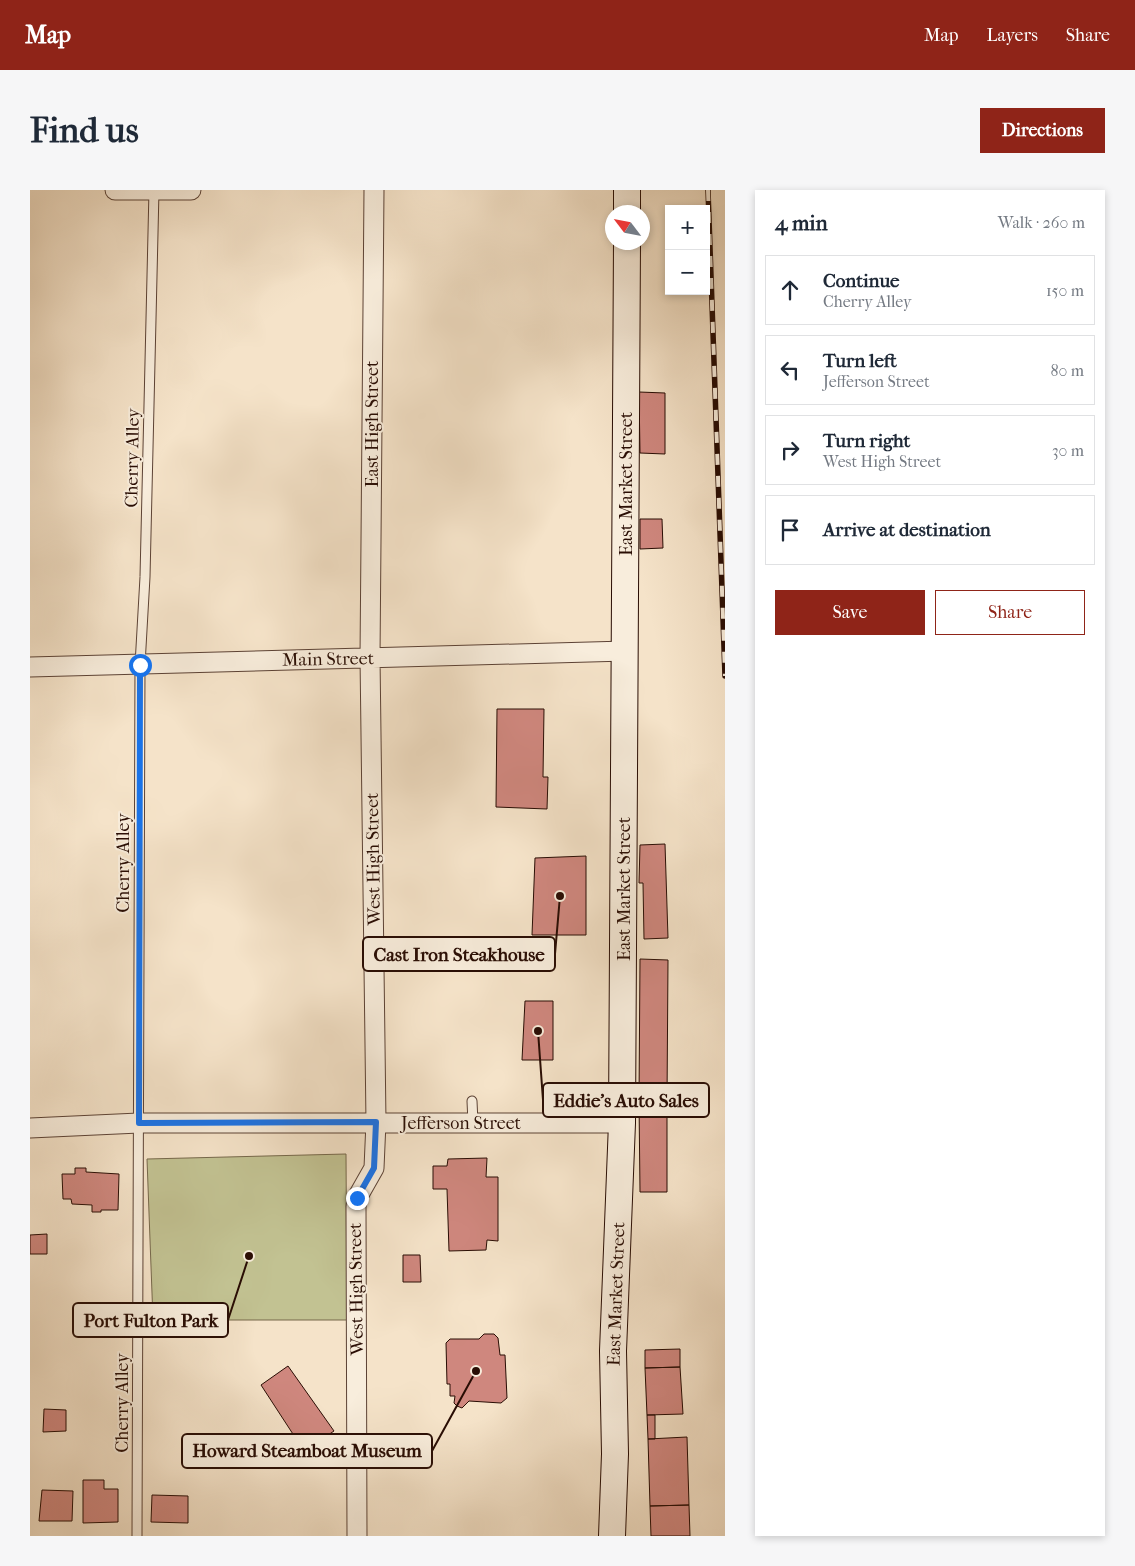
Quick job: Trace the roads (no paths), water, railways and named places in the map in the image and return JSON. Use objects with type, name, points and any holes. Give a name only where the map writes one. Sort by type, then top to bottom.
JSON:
[{"type":"main road","points":[[627,190],[627,205]]},
{"type":"main road","name":"East Market Street","points":[[612,1536],[615,1454],[613,1351],[622,1123],[627,250]]},
{"type":"street","points":[[115,190],[192,190]]},
{"type":"street","name":"East High Street","points":[[370,657],[374,190]]},
{"type":"street","name":"Main Street","points":[[30,667],[626,651]]},
{"type":"street","name":"West High Street","points":[[357,1536],[356,1207],[357,1198],[374,1168],[376,1122],[370,657]]},
{"type":"street","name":"Jefferson Street","points":[[30,1128],[139,1123],[622,1123]]},
{"type":"lane","name":"Cherry Alley","points":[[137,1536],[140,665],[145,577],[154,190]]},
{"type":"lane","points":[[472,1101],[473,1123]]},
{"type":"railway","points":[[708,190],[725,676]]},
{"type":"place","name":"Cast Iron Steakhouse","points":[[560,896]]},
{"type":"place","name":"Eddie's Auto Sales","points":[[538,1031]]},
{"type":"place","name":"Port Fulton Park","points":[[249,1256]]},
{"type":"place","name":"Howard Steamboat Museum","points":[[476,1371]]}]
